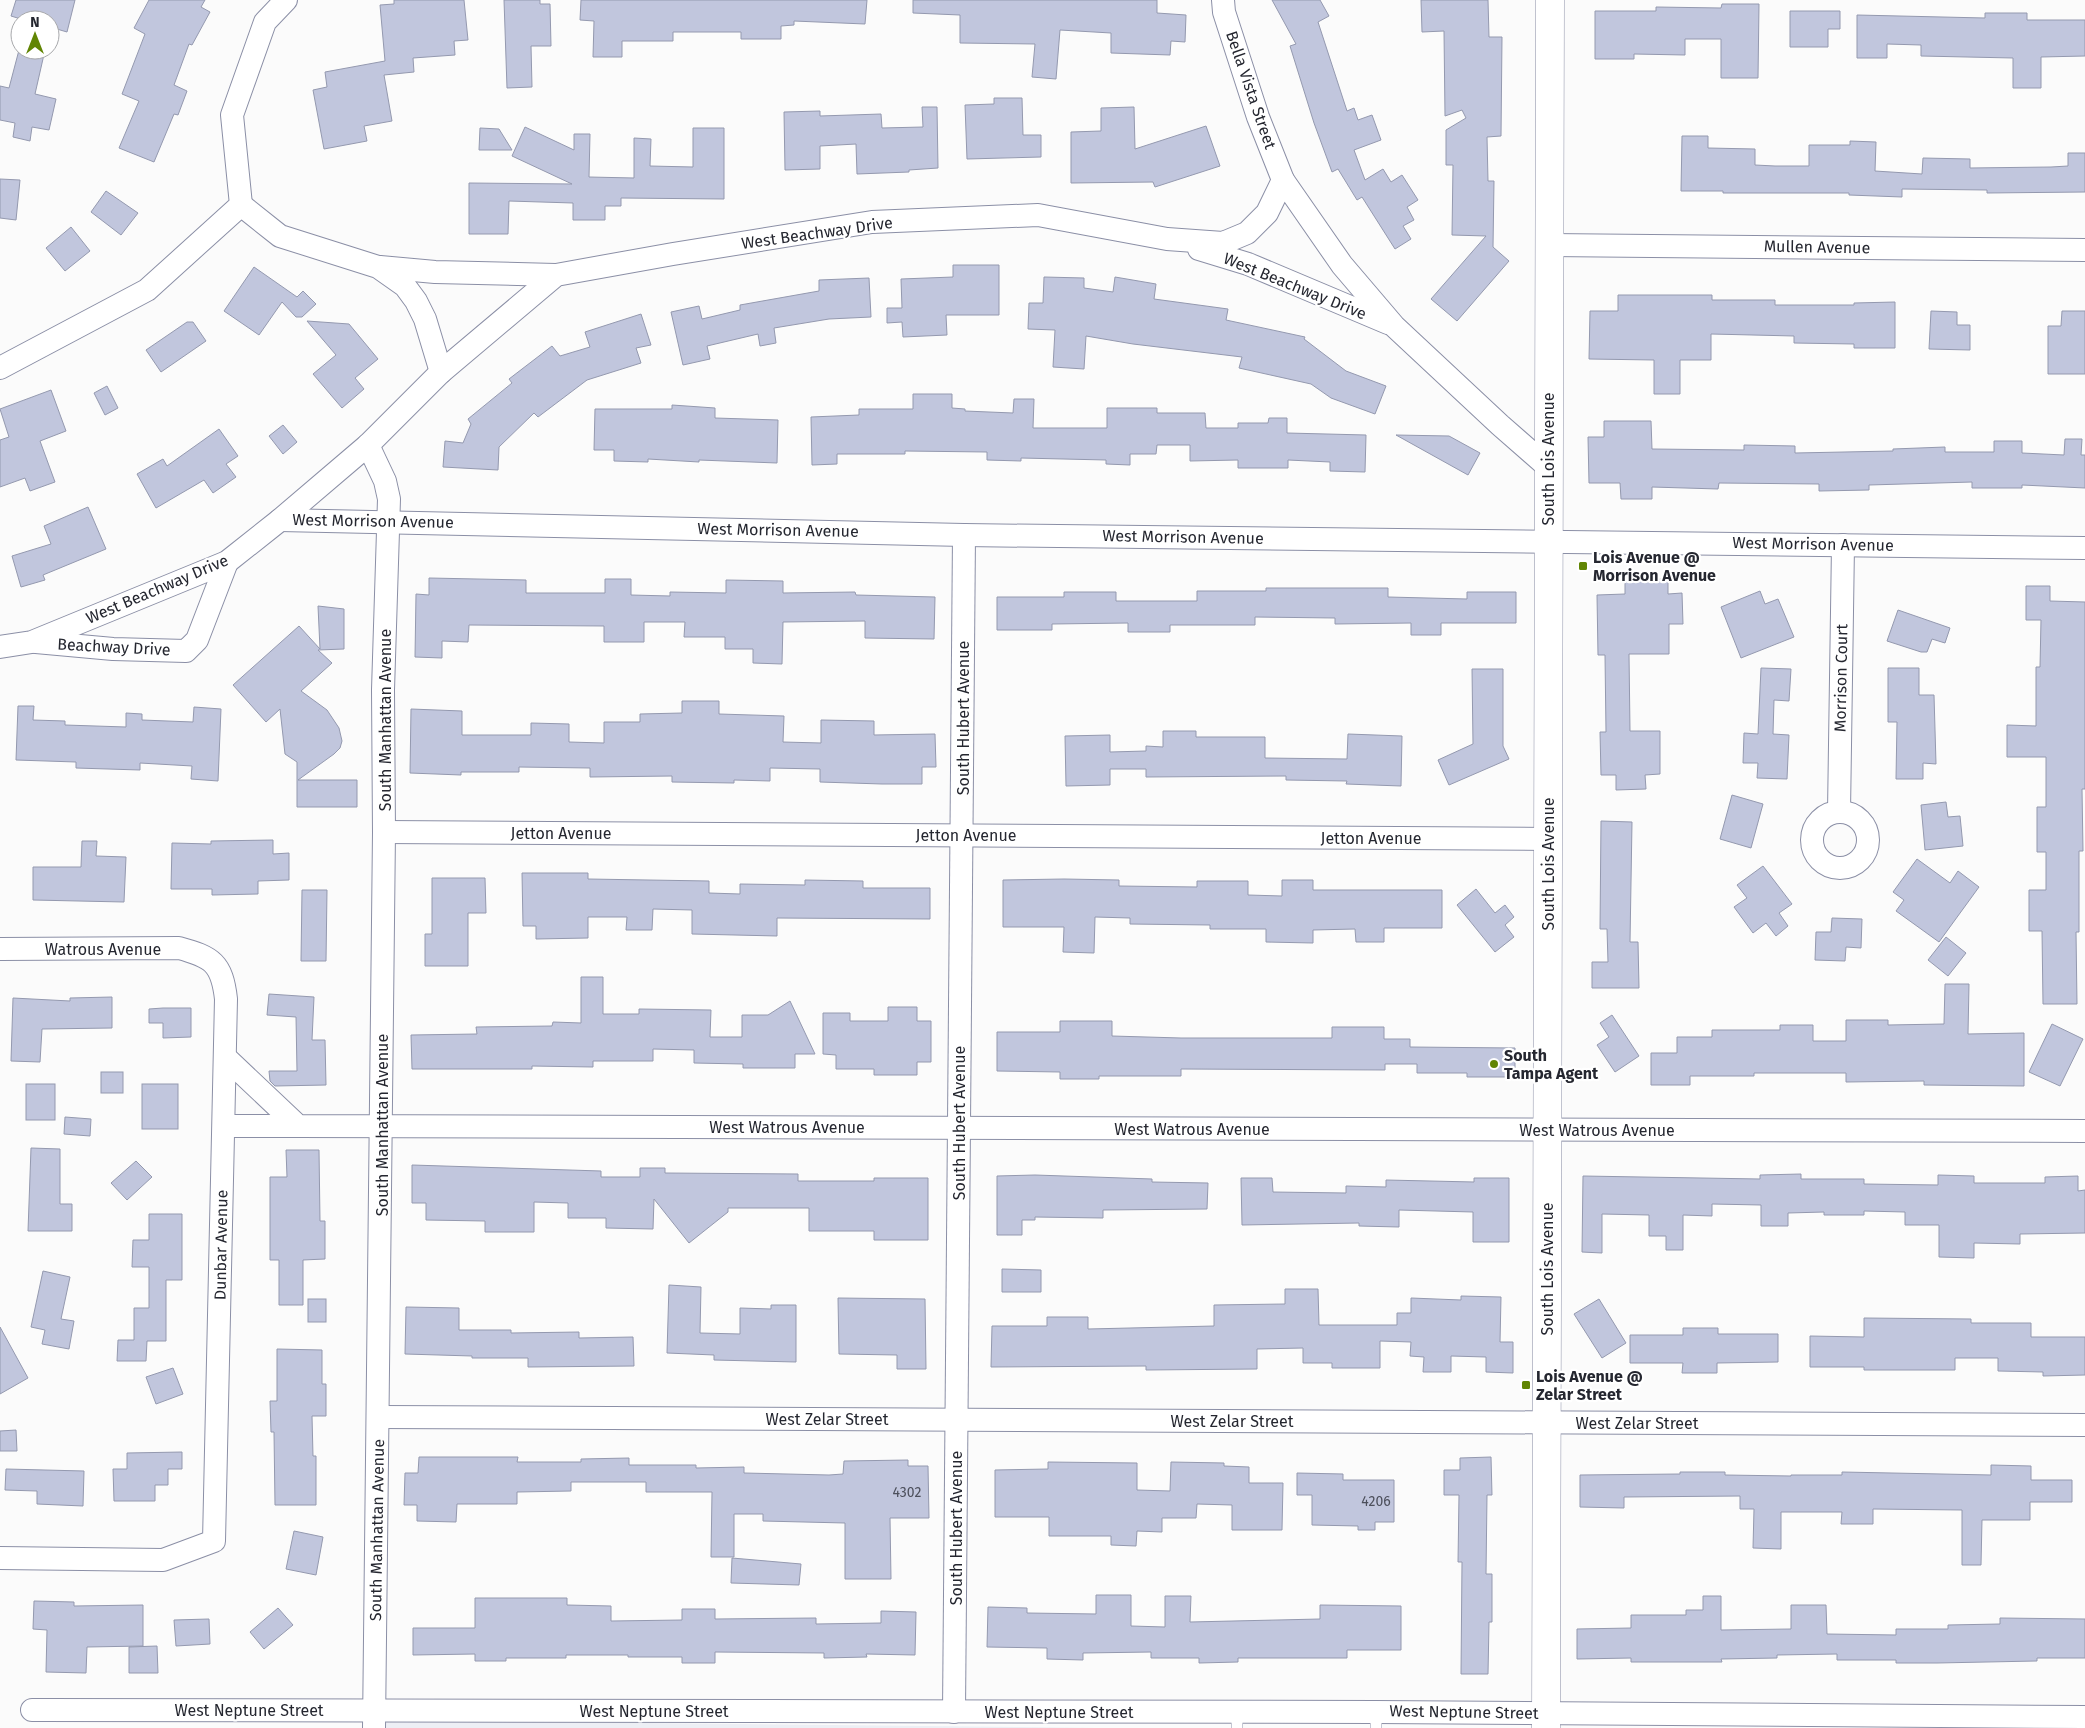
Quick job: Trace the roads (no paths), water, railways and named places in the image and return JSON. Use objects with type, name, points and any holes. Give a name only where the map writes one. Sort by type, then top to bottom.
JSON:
[{"type":"street","points":[[286,0],[265,22],[232,115],[241,205],[280,236],[378,267],[405,286],[416,301],[425,319],[441,372]]},
{"type":"street","name":"Bella Vista Street","points":[[1223,0],[1224,12],[1258,117],[1283,180]]},
{"type":"street","name":"South Lois Avenue","points":[[1546,1721],[1550,0]]},
{"type":"street","name":"West Beachway Drive","points":[[378,267],[435,272],[556,275],[872,222],[1038,215],[1168,239],[1223,243],[1247,233],[1267,213],[1283,180],[1342,265],[1394,326],[1548,467]]},
{"type":"street","points":[[0,368],[147,290],[241,205]]},
{"type":"street","name":"West Beachway Drive","points":[[1168,239],[1248,264],[1394,326]]},
{"type":"street","name":"Mullen Avenue","points":[[1549,245],[2085,250]]},
{"type":"street","name":"West Beachway Drive","points":[[0,647],[32,642],[227,562],[280,520],[368,445],[441,372],[556,275]]},
{"type":"street","points":[[368,445],[385,481],[389,500],[388,521]]},
{"type":"street","name":"West Morrison Avenue","points":[[280,520],[964,534],[2085,548]]},
{"type":"street","name":"South Manhattan Avenue","points":[[374,1719],[382,1126],[383,690],[388,521]]},
{"type":"street","name":"South Hubert Avenue","points":[[954,1712],[964,534]]},
{"type":"street","name":"Morrison Court","points":[[1839,812],[1843,545]]},
{"type":"street","name":"Beachway Drive","points":[[32,642],[113,650],[186,651],[197,640],[227,562]]},
{"type":"street","name":"Jetton Avenue","points":[[384,832],[1548,839]]},
{"type":"street","name":"Watrous Avenue","points":[[0,949],[179,948],[204,955]]},
{"type":"street","name":"Dunbar Avenue","points":[[0,1558],[162,1560],[214,1541],[224,1126],[224,986],[217,968],[204,955]]},
{"type":"street","points":[[225,1057],[298,1126]]},
{"type":"street","name":"West Watrous Avenue","points":[[224,1126],[2085,1132]]},
{"type":"street","name":"West Zelar Street","points":[[379,1417],[2085,1425]]},
{"type":"street","name":"West Neptune Street","points":[[32,1710],[374,1719],[954,1712],[1237,1720],[1546,1721],[2085,1717]]},
{"type":"place","name":"Lois Avenue @ Morrison Avenue","points":[[1583,566]]},
{"type":"place","name":"South Tampa Agent","points":[[1494,1064]]},
{"type":"place","name":"Lois Avenue @ Zelar Street","points":[[1526,1385]]}]
